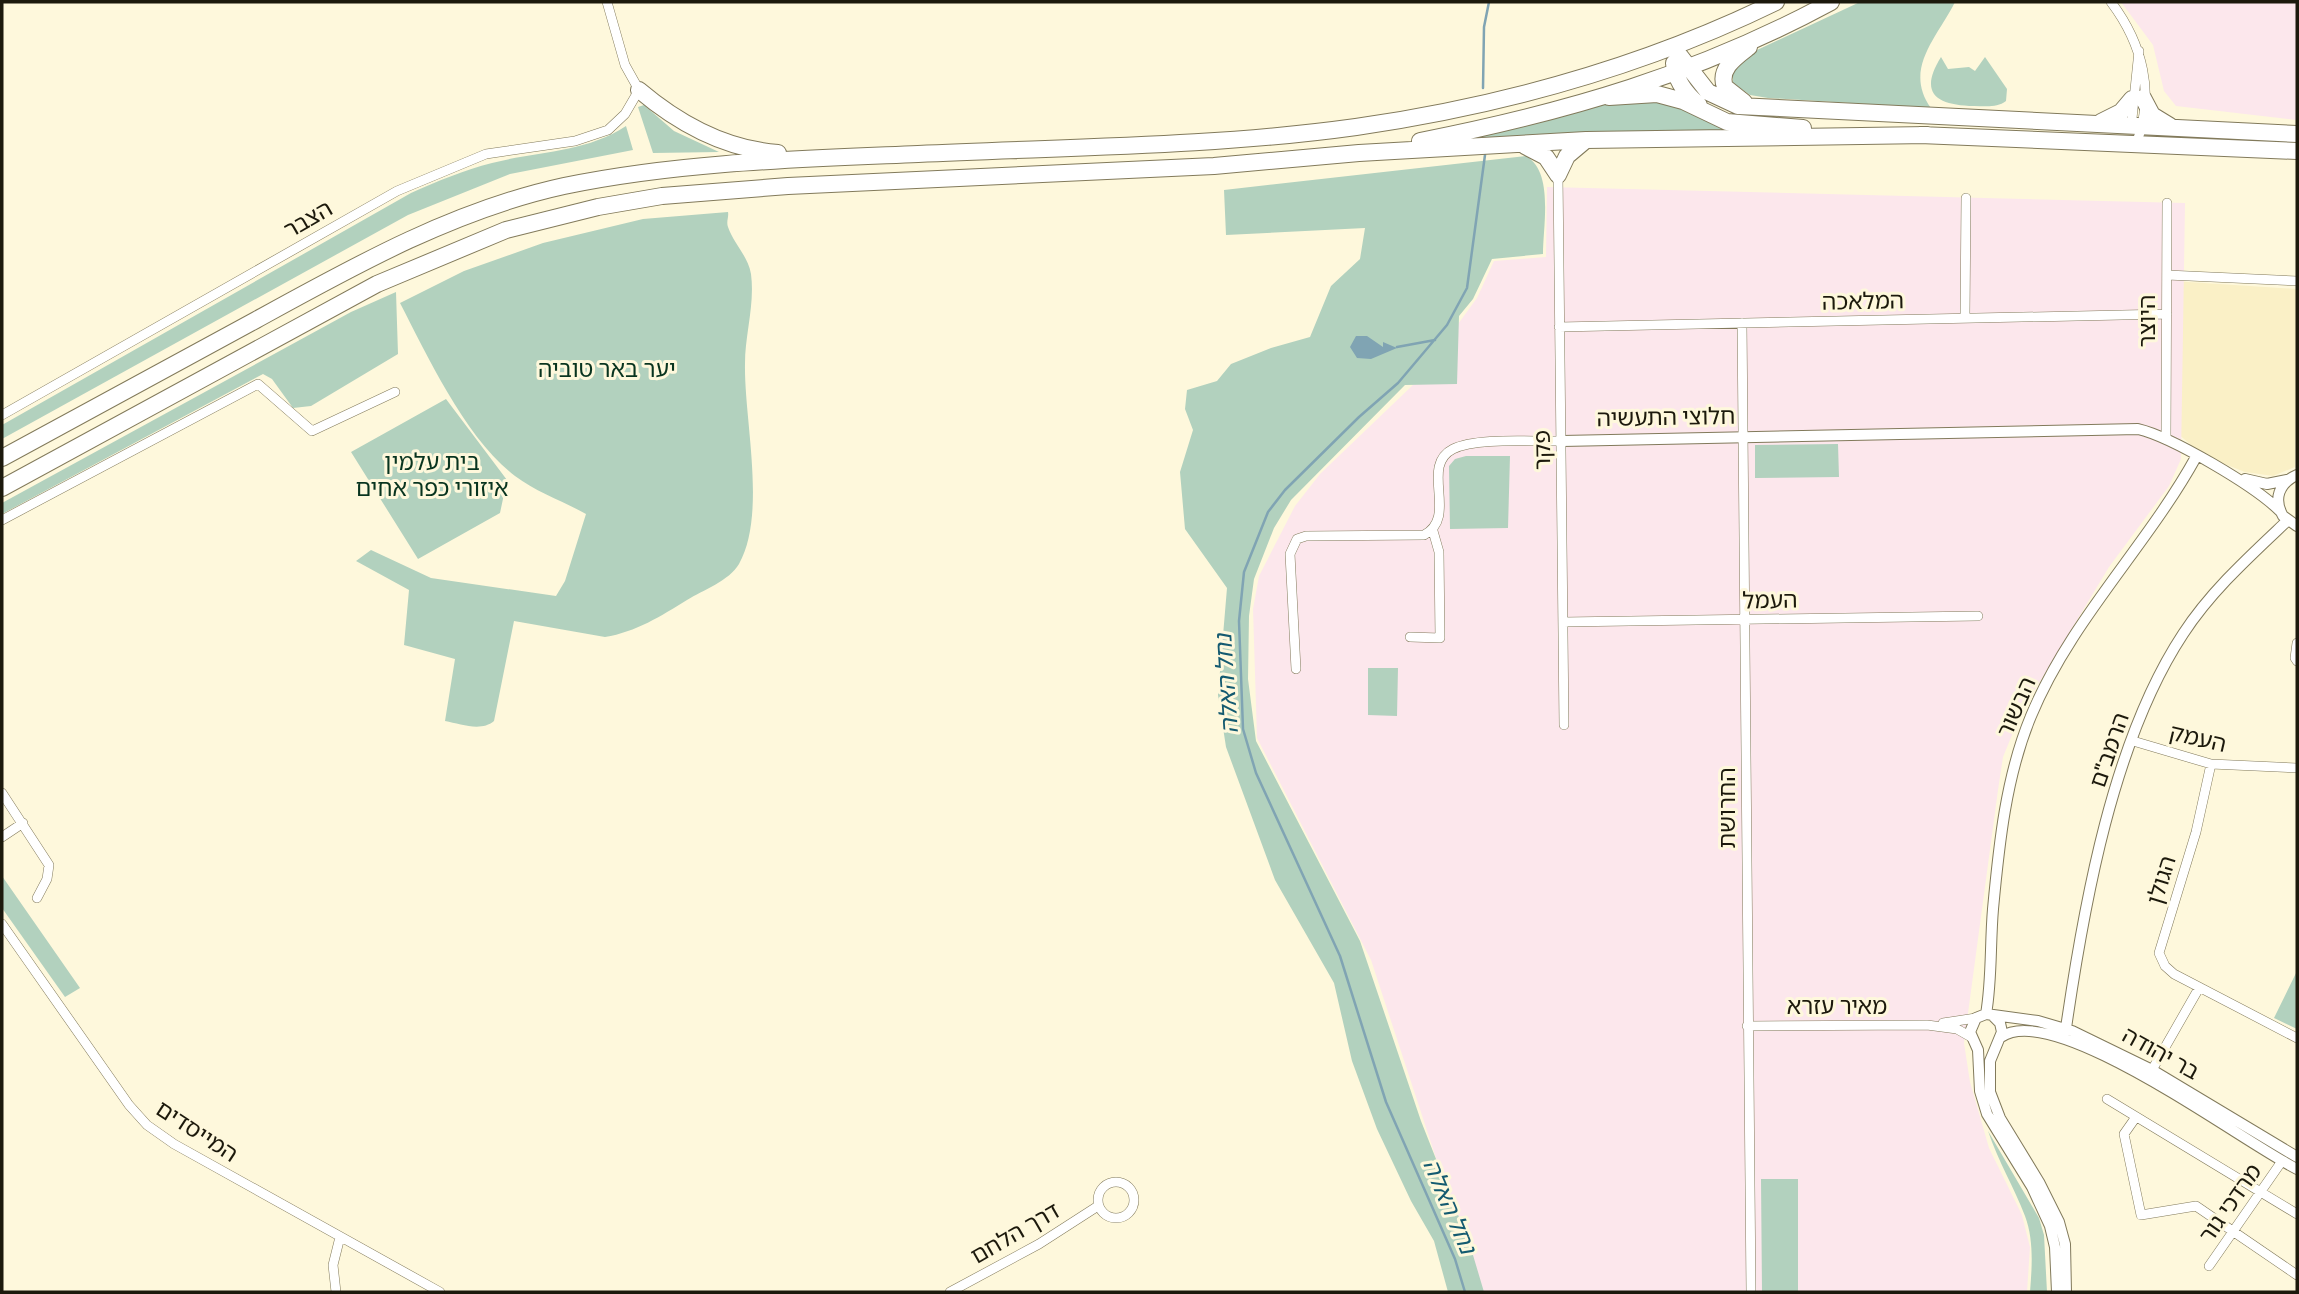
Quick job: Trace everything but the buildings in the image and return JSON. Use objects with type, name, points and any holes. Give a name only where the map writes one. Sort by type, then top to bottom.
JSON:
[{"type":"highway","points":[[2,458],[365,261],[498,205],[561,187],[627,175],[710,165],[1225,139],[1356,127],[1491,101],[1673,47],[1776,2]]},
{"type":"highway","points":[[1359,153],[1458,134],[1609,97],[1766,35],[1831,2]]},
{"type":"highway","points":[[1763,108],[1735,97],[1725,88],[1723,77],[1735,59],[1766,35]]},
{"type":"highway","points":[[1673,47],[1682,70],[1684,90],[1706,111]]},
{"type":"highway","points":[[1682,70],[1715,97],[1738,106],[2297,134]]},
{"type":"highway","points":[[639,90],[686,124],[731,143],[766,152],[829,158]]},
{"type":"highway","points":[[1609,97],[1657,94],[1706,111],[1727,122],[1928,135],[2297,151]]},
{"type":"highway","points":[[2097,124],[2121,112],[2138,99],[2156,119],[2175,128]]},
{"type":"highway","points":[[2,488],[377,284],[475,242],[567,213],[662,196],[713,191],[1214,166],[1359,153],[1512,144],[1586,140],[1928,135]]},
{"type":"highway","points":[[1558,175],[1567,156],[1586,140]]},
{"type":"highway","points":[[1512,144],[1539,150],[1553,163],[1558,175]]},
{"type":"street","points":[[607,2],[625,65],[639,90]]},
{"type":"street","points":[[2111,2],[2130,30],[2144,71],[2138,99],[2136,144]]},
{"type":"street","name":"הצבר","points":[[2,415],[397,191],[486,154],[575,141],[608,130],[625,114],[639,90]]},
{"type":"street","name":"פקר","points":[[1558,175],[1564,725]]},
{"type":"street","points":[[1965,318],[1966,198]]},
{"type":"street","name":"היוצר","points":[[2166,439],[2167,203]]},
{"type":"street","points":[[2167,275],[2297,281]]},
{"type":"street","name":"המלאכה","points":[[1559,327],[2166,314]]},
{"type":"street","name":"החרושת","points":[[1742,323],[1751,1292]]},
{"type":"street","points":[[2,520],[258,384],[312,432],[395,392]]},
{"type":"street","name":"חלוצי התעשיה","points":[[1433,531],[1441,518],[1439,470],[1445,454],[1468,445],[2121,428],[2149,432],[2166,439],[2262,494],[2292,523]]},
{"type":"street","name":"הבשור","points":[[1985,1016],[2001,840],[2017,758],[2027,726],[2074,638],[2164,513],[2196,457]]},
{"type":"street","name":"חלוצי התעשיה","points":[[2228,475],[2267,484],[2292,477]]},
{"type":"street","points":[[2280,511],[2277,497],[2292,477]]},
{"type":"street","name":"הרמב\"ם","points":[[2063,1032],[2095,863],[2133,741],[2158,680],[2184,633],[2240,565],[2292,523]]},
{"type":"street","points":[[1296,668],[1290,554],[1297,539],[1306,536],[1416,536],[1433,531],[1438,552],[1440,638],[1410,637]]},
{"type":"street","name":"העמל","points":[[1563,622],[1978,617]]},
{"type":"street","points":[[2297,643],[2297,661]]},
{"type":"street","name":"העמק","points":[[2133,741],[2211,764],[2297,768]]},
{"type":"street","name":"הגולן","points":[[2211,764],[2196,832],[2160,953],[2165,965],[2174,974],[2297,1038]]},
{"type":"street","points":[[2,793],[49,865],[47,879],[37,898]]},
{"type":"street","points":[[2,837],[23,823]]},
{"type":"street","name":"המייסדים","points":[[2,924],[129,1105],[147,1125],[174,1144],[440,1292]]},
{"type":"street","points":[[2152,1070],[2199,988]]},
{"type":"street","points":[[2057,1292],[2055,1247],[2050,1226],[2032,1187],[1987,1114],[1980,1091],[1978,1050],[1970,1027],[1985,1016],[2002,1027],[1990,1061],[1990,1092],[2000,1118],[2039,1182],[2059,1222],[2065,1244],[2066,1292]]},
{"type":"street","name":"מאיר עזרא","points":[[1927,1025],[1985,1016]]},
{"type":"street","name":"בר יהודה","points":[[1985,1016],[2038,1020],[2152,1070],[2297,1157]]},
{"type":"street","name":"מאיר עזרא","points":[[1748,1026],[1927,1025],[1957,1028],[1973,1039]]},
{"type":"street","name":"בר יהודה","points":[[1999,1039],[2013,1029],[2063,1032],[2297,1169]]},
{"type":"street","points":[[1973,1039],[1989,1046],[1999,1039]]},
{"type":"street","points":[[2107,1099],[2297,1214]]},
{"type":"street","points":[[2136,1116],[2124,1134],[2141,1215],[2196,1206],[2297,1275]]},
{"type":"street","name":"מרדכי גור","points":[[2210,1266],[2281,1161]]},
{"type":"street","points":[[1117,1182],[1132,1192],[1134,1204],[1123,1217],[1111,1218],[1098,1206],[1098,1194],[1106,1185],[1117,1182]]},
{"type":"street","name":"דרך הלחם","points":[[950,1292],[1039,1244],[1098,1206]]},
{"type":"street","points":[[337,1292],[333,1265],[340,1237]]},
{"type":"shaded area","points":[[2121,2],[2297,2],[2297,120],[2176,106],[2164,91],[2153,45]]},
{"type":"shaded area","points":[[1547,187],[2185,203],[2181,459],[2169,486],[2109,567],[2021,713],[2003,757],[1998,790],[1964,1043],[1970,1082],[1989,1148],[2022,1215],[2030,1247],[2027,1292],[1480,1292],[1371,960],[1257,738],[1253,609],[1259,576],[1295,506],[1320,474],[1415,383],[1477,298],[1494,261],[1546,257]]},
{"type":"shaded area","points":[[2173,281],[2297,289],[2295,467],[2273,476],[2245,472],[2204,456],[2177,433]]},
{"type":"green space","points":[[1860,2],[1955,2],[1932,41],[1922,67],[1920,80],[1923,94],[1931,108],[1768,98],[1750,95],[1733,83],[1733,70],[1757,50]]},
{"type":"green space","points":[[1941,57],[1948,69],[1969,67],[1975,71],[1985,57],[2007,89],[2006,101],[1995,106],[1983,106],[1961,105],[1941,100],[1935,95],[1931,80]]},
{"type":"green space","points":[[1639,98],[1769,129],[1469,142],[1467,135],[1607,102]]},
{"type":"green space","points":[[644,105],[674,131],[719,152],[653,153],[638,107]]},
{"type":"green space","points":[[626,126],[633,150],[510,174],[408,215],[2,439],[2,425],[411,193],[482,166],[578,146],[610,135]]},
{"type":"green space","points":[[1526,156],[1535,164],[1544,186],[1543,254],[1492,259],[1473,299],[1459,316],[1457,384],[1405,385],[1291,500],[1274,528],[1254,579],[1249,616],[1248,679],[1256,741],[1360,941],[1421,1121],[1470,1245],[1484,1292],[1448,1292],[1434,1241],[1411,1201],[1377,1129],[1352,1061],[1334,983],[1275,880],[1226,747],[1218,695],[1227,588],[1185,529],[1180,472],[1193,430],[1185,409],[1187,390],[1217,381],[1231,364],[1271,348],[1310,337],[1331,286],[1360,259],[1365,228],[1226,235],[1224,190]]},
{"type":"green space","name":"יער באר טוביה","points":[[728,212],[728,227],[747,261],[752,286],[745,364],[752,466],[752,520],[739,564],[715,585],[648,623],[616,635],[605,637],[514,621],[494,721],[477,727],[445,721],[455,659],[404,645],[409,590],[356,561],[371,550],[431,578],[556,596],[565,581],[586,514],[523,482],[480,441],[450,396],[400,303],[464,271],[543,243],[643,219]]},
{"type":"green space","points":[[396,292],[398,354],[311,406],[293,408],[272,379],[263,374],[2,514],[2,503],[351,312]]},
{"type":"green space","name":"בית עלמין איזורי כפר אחים","points":[[446,399],[507,480],[500,513],[418,559],[351,452]]},
{"type":"green space","points":[[1838,444],[1839,477],[1755,478],[1755,445]]},
{"type":"green space","points":[[1466,456],[1510,456],[1508,528],[1450,529],[1449,466],[1455,459]]},
{"type":"green space","points":[[1368,668],[1398,668],[1397,716],[1368,715]]},
{"type":"green space","points":[[2,876],[80,988],[65,997],[2,908]]},
{"type":"green space","points":[[2297,971],[2297,1029],[2274,1018]]},
{"type":"green space","points":[[1988,1131],[2039,1218],[2044,1235],[2047,1292],[2030,1292],[2032,1254],[2028,1225]]},
{"type":"green space","points":[[1761,1179],[1798,1179],[1798,1292],[1762,1292]]},
{"type":"water","points":[[1356,336],[1367,336],[1383,347],[1383,342],[1397,348],[1371,359],[1357,358],[1350,347]]},
{"type":"waterway","name":"נחל האלה","points":[[1483,88],[1484,27],[1489,2]]},
{"type":"waterway","name":"נחל האלה","points":[[1465,1292],[1455,1259],[1386,1102],[1340,956],[1256,773],[1243,729],[1239,621],[1244,572],[1268,512],[1285,490],[1359,417],[1398,383],[1447,325],[1467,288],[1485,155]]},
{"type":"waterway","points":[[1397,347],[1435,340]]}]
